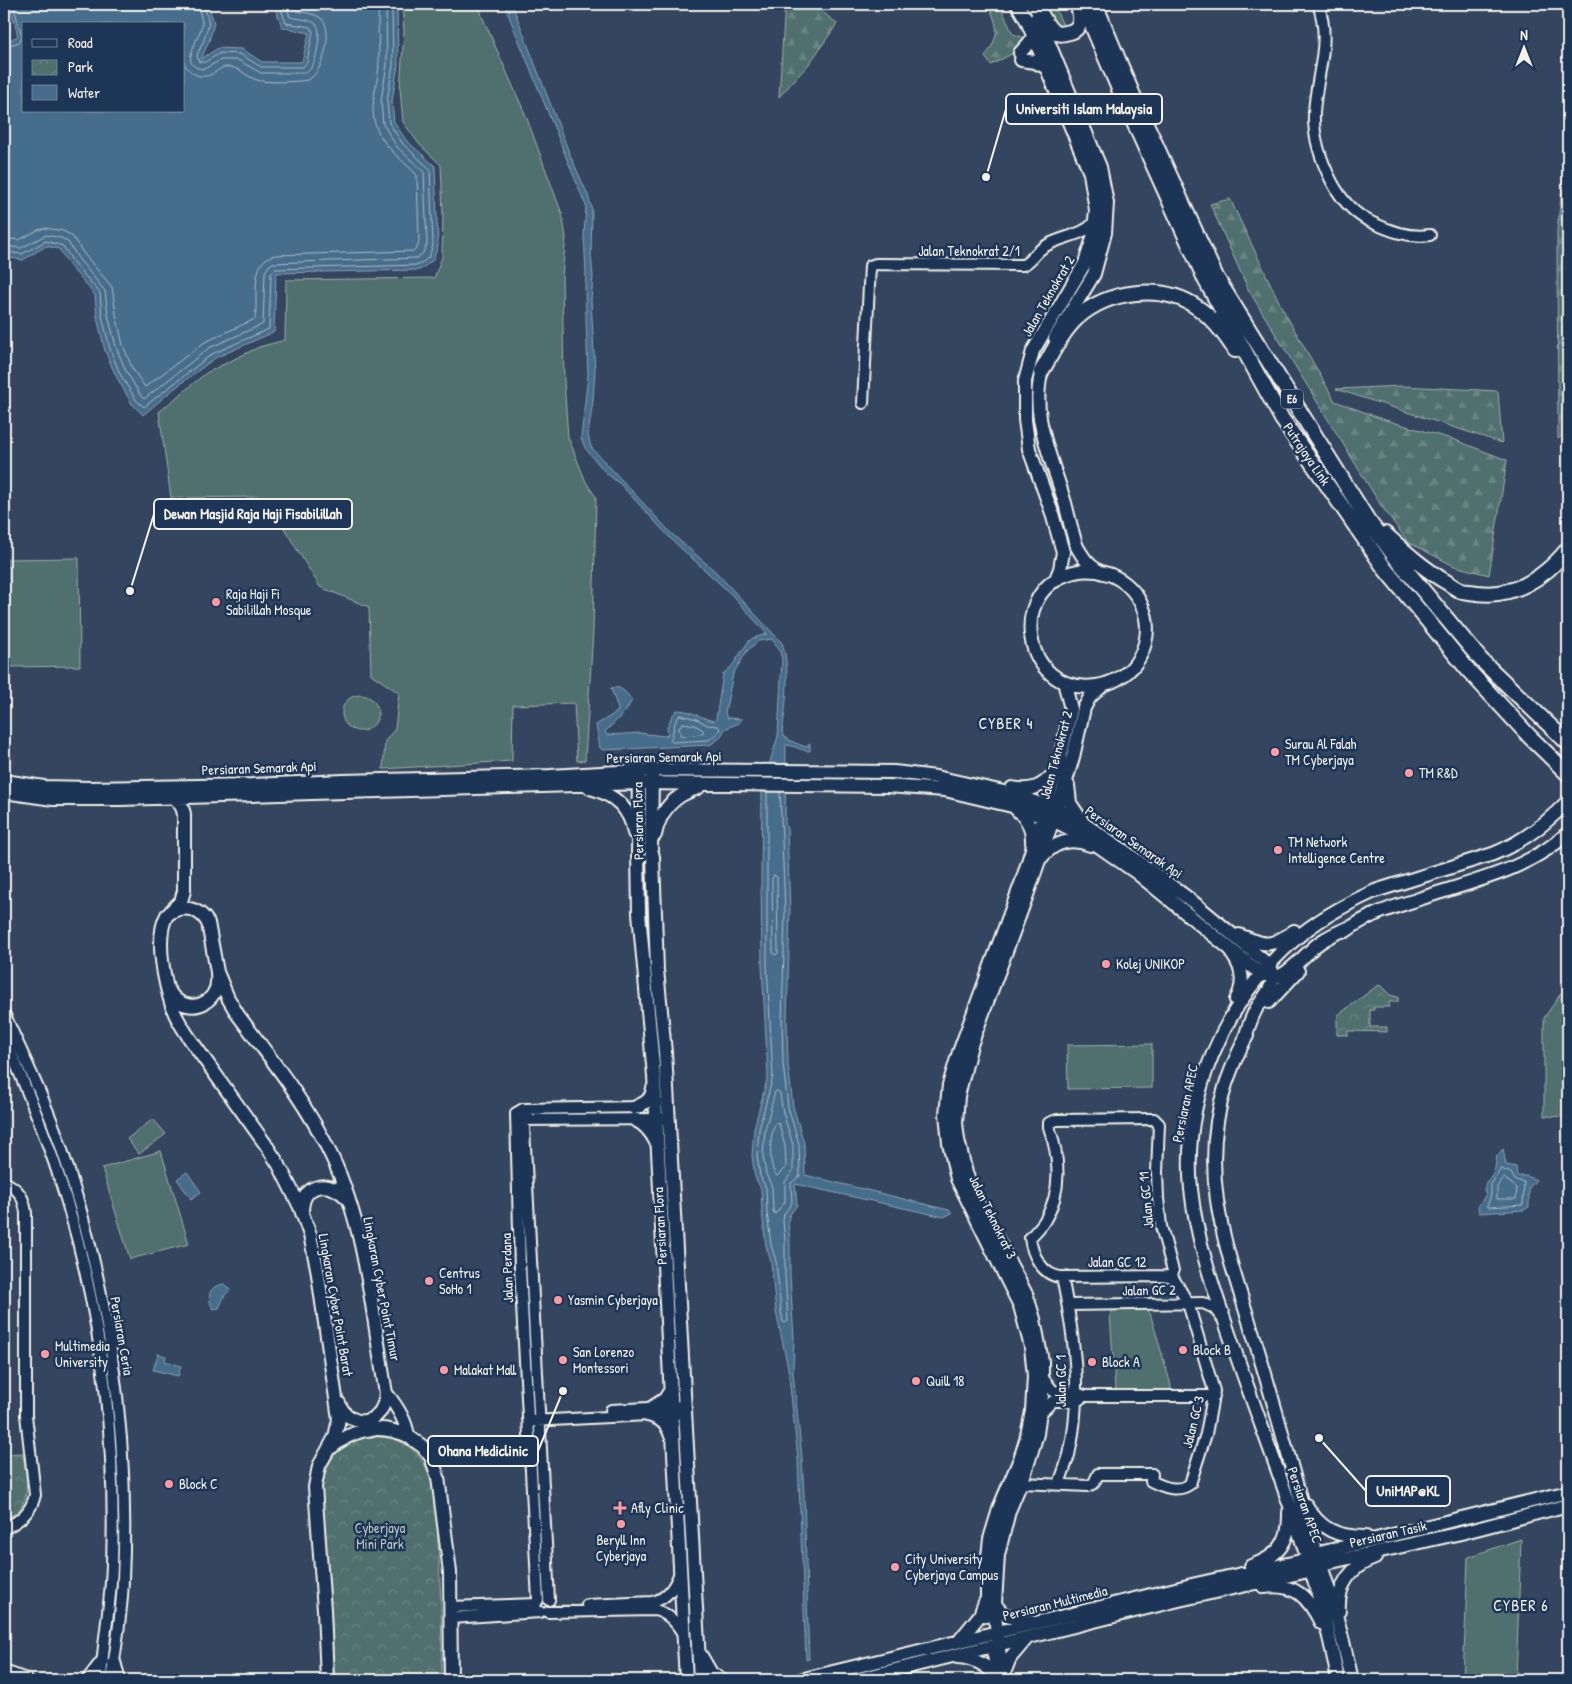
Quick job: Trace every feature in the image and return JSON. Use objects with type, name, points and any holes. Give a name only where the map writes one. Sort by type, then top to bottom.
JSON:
[{"type":"highway","points":[[1032,4],[1040,10],[1047,24],[1054,32],[1060,34],[1071,32],[1078,28],[1081,20],[1077,4]]},
{"type":"highway","name":"Putrajaya Link","points":[[1084,4],[1122,96],[1206,282],[1282,419],[1391,576],[1468,671],[1530,737],[1567,772]]},
{"type":"highway","name":"Putrajaya Link","points":[[1095,4],[1132,93],[1216,277],[1368,519],[1396,558],[1482,660],[1568,744]]},
{"type":"highway","points":[[1041,372],[1069,327],[1078,317],[1106,300],[1121,296],[1136,293],[1165,294],[1180,298],[1211,318],[1223,332],[1282,419]]},
{"type":"highway","points":[[1368,519],[1429,572],[1461,591],[1489,594],[1515,590],[1530,584],[1544,574],[1568,549]]},
{"type":"main road","name":"Jalan Teknokrat 2","points":[[1017,4],[1033,36],[1090,173],[1096,210],[1093,238],[1085,263],[1032,351],[1025,381],[1025,420],[1028,448],[1051,510],[1063,552],[1055,581]]},
{"type":"main road","name":"Jalan Teknokrat 2","points":[[1032,4],[1100,168],[1107,202],[1106,233],[1094,274],[1064,320],[1052,344],[1041,372],[1038,397],[1042,433],[1077,547],[1085,561],[1098,571]]},
{"type":"main road","points":[[1033,36],[1021,57],[1046,68]]},
{"type":"main road","points":[[1081,571],[1098,571],[1121,580],[1131,588],[1138,598],[1147,621],[1145,644],[1134,666],[1115,681],[1088,687],[1064,682],[1051,674],[1040,662],[1033,649],[1030,619],[1035,604],[1043,591],[1055,581],[1068,574],[1081,571]]},
{"type":"main road","name":"Jalan Teknokrat 2","points":[[1063,770],[1071,709],[1064,682]]},
{"type":"main road","name":"Jalan Teknokrat 2","points":[[1049,813],[1084,708],[1090,697],[1103,685]]},
{"type":"main road","points":[[977,784],[1030,790],[1036,789],[1063,770],[1070,803],[1084,823]]},
{"type":"main road","name":"Persiaran Semarak Api","points":[[4,792],[53,798],[195,798],[562,786],[646,777],[756,771],[916,774],[977,784],[1049,813],[1121,861],[1225,944],[1268,972]]},
{"type":"main road","name":"Persiaran Semarak Api","points":[[4,781],[44,787],[105,787],[550,776],[646,777],[728,786],[923,788],[966,794],[1084,823],[1124,850],[1193,902],[1228,931],[1268,972]]},
{"type":"main road","name":"Persiaran Flora","points":[[646,777],[638,853],[643,962],[654,1076],[662,1106]]},
{"type":"main road","name":"Persiaran Flora","points":[[646,777],[650,849],[653,857],[657,970],[666,1052],[662,1106],[686,1409],[700,1680]]},
{"type":"main road","points":[[562,786],[599,790],[619,803],[630,816],[638,853]]},
{"type":"main road","points":[[653,857],[656,829],[662,815],[672,802],[682,794],[698,788],[728,786]]},
{"type":"main road","name":"Lingkaran Cyber Point Barat","points":[[175,798],[182,807],[184,814],[184,883],[182,901],[164,920],[161,934],[162,954],[173,1009],[181,1026],[278,1165],[306,1221],[317,1268],[338,1413],[338,1428],[335,1438],[319,1466],[316,1487],[327,1680]]},
{"type":"main road","points":[[195,798],[191,808],[189,891],[193,903],[205,919]]},
{"type":"main road","name":"Persiaran APEC","points":[[1352,1680],[1337,1642],[1293,1495],[1225,1320],[1213,1284],[1194,1207],[1190,1156],[1196,1114],[1204,1080],[1210,1058],[1227,1023],[1250,988],[1268,972],[1293,941],[1312,926],[1359,898],[1388,886],[1511,847],[1537,830],[1568,801]]},
{"type":"main road","points":[[1012,806],[1022,814],[1028,824],[1035,857],[1053,846],[1074,841],[1088,844],[1121,861]]},
{"type":"main road","name":"Jalan Teknokrat 3","points":[[991,1600],[1002,1537],[1009,1512],[1033,1450],[1041,1413],[1042,1378],[1039,1340],[1030,1304],[1023,1286],[976,1199],[961,1158],[956,1123],[960,1083],[971,1045],[1002,966],[1049,813]]},
{"type":"main road","name":"Persiaran APEC","points":[[1293,1495],[1257,1345],[1226,1248],[1216,1196],[1214,1152],[1218,1118],[1221,1100],[1231,1069],[1244,1041],[1265,1007],[1292,976],[1310,959],[1351,927],[1392,907],[1510,870],[1537,856],[1568,832]]},
{"type":"main road","name":"Jalan Teknokrat 3","points":[[994,1639],[987,1565],[990,1539],[998,1511],[1026,1440],[1032,1410],[1034,1376],[1031,1347],[1020,1306],[957,1179],[949,1144],[946,1114],[949,1085],[962,1041],[1035,857]]},
{"type":"main road","points":[[1228,931],[1260,944],[1270,944],[1280,941],[1324,912],[1359,898]]},
{"type":"main road","points":[[170,913],[188,908],[205,919]]},
{"type":"main road","name":"Lingkaran Cyber Point Timur","points":[[205,919],[216,972],[228,998],[238,1015],[308,1112],[333,1159],[348,1199],[368,1279],[386,1394],[393,1401],[405,1424],[408,1436],[422,1446],[436,1467],[450,1572],[451,1680]]},
{"type":"main road","points":[[1244,1041],[1252,1016],[1270,990],[1268,972],[1284,973],[1320,942],[1351,927]]},
{"type":"main road","points":[[1225,944],[1237,960],[1242,976],[1242,986],[1227,1023]]},
{"type":"main road","points":[[169,990],[175,1000],[184,1005],[201,1004],[212,997],[215,992],[218,981],[216,972]]},
{"type":"main road","points":[[654,1076],[650,1098],[635,1114],[640,1122],[650,1131],[657,1144]]},
{"type":"main road","name":"Persiaran Flora","points":[[663,1119],[657,1144],[686,1680]]},
{"type":"main road","points":[[306,1221],[302,1211],[304,1197],[312,1189],[318,1186],[332,1187],[342,1192],[348,1199]]},
{"type":"main road","points":[[335,1386],[341,1409],[348,1417],[356,1421],[368,1420],[377,1415],[384,1405],[386,1394]]},
{"type":"main road","points":[[670,1390],[665,1399],[649,1411],[662,1420],[669,1430],[672,1441]]},
{"type":"main road","points":[[328,1450],[342,1438],[363,1429],[391,1429],[408,1436]]},
{"type":"main road","points":[[1196,1584],[1262,1562],[1277,1552],[1284,1543],[1288,1532],[1289,1508],[1293,1495],[1316,1519],[1330,1530],[1354,1537],[1384,1537],[1568,1492]]},
{"type":"main road","points":[[1337,1642],[1339,1596],[1344,1581],[1353,1570],[1364,1562],[1461,1533],[1568,1505]]},
{"type":"main road","name":"Persiaran Tasik","points":[[1314,1562],[1461,1533]]},
{"type":"main road","name":"Persiaran Tasik","points":[[1314,1562],[1384,1537]]},
{"type":"main road","name":"Persiaran Multimedia","points":[[855,1680],[949,1657],[1038,1622],[1196,1584],[1314,1562]]},
{"type":"main road","name":"Persiaran Multimedia","points":[[800,1680],[960,1641],[1026,1638],[1178,1600],[1314,1562]]},
{"type":"main road","points":[[1178,1600],[1216,1596],[1270,1586],[1291,1588],[1307,1599],[1337,1642]]},
{"type":"main road","points":[[960,1641],[991,1600],[1001,1612],[1010,1617],[1038,1622]]},
{"type":"main road","points":[[949,1657],[965,1658],[981,1663],[1001,1678],[1010,1658],[1026,1638]]},
{"type":"main road","name":"Persiaran APEC","points":[[1337,1642],[1338,1680]]},
{"type":"main road","points":[[698,1646],[706,1665],[721,1680]]},
{"type":"main road","points":[[680,1680],[684,1654]]},
{"type":"main road","points":[[88,1680],[108,1662],[119,1680]]},
{"type":"main road","points":[[4,1672],[26,1680]]},
{"type":"street","points":[[1318,4],[1324,30],[1324,46],[1314,112],[1314,126],[1326,169],[1336,190],[1357,214],[1382,228],[1416,237],[1430,235]]},
{"type":"street","name":"Jalan Teknokrat 2/1","points":[[863,403],[870,266],[876,264],[1023,265],[1030,262],[1042,248],[1054,241],[1081,233],[1094,223]]},
{"type":"street","points":[[1081,233],[1089,250]]},
{"type":"street","name":"Persiaran Ceria","points":[[4,1013],[45,1106],[70,1174],[91,1246],[119,1407],[123,1472],[123,1578],[108,1662],[100,1680]]},
{"type":"street","name":"Persiaran Ceria","points":[[4,1036],[31,1097],[67,1201],[84,1269],[106,1389],[112,1477],[112,1566],[108,1662],[111,1680]]},
{"type":"street","name":"Jalan Perdana","points":[[635,1114],[662,1106]]},
{"type":"street","name":"Jalan Perdana","points":[[544,1606],[537,1473],[520,1269],[521,1116],[635,1114],[663,1119]]},
{"type":"street","name":"Jalan GC 11","points":[[1062,1276],[1054,1276],[1046,1272],[1040,1265],[1030,1238],[1046,1219],[1057,1194],[1058,1160],[1049,1123],[1057,1120],[1151,1119],[1157,1121],[1159,1128],[1158,1198],[1161,1226],[1173,1271],[1172,1276]]},
{"type":"street","points":[[4,1182],[20,1193],[24,1201],[26,1213],[26,1415],[34,1495],[33,1503],[27,1512],[18,1522],[4,1529]]},
{"type":"street","name":"Jalan GC 12","points":[[1062,1276],[1172,1276]]},
{"type":"street","name":"Jalan GC 1","points":[[1059,1484],[1068,1455],[1079,1397],[1074,1340],[1062,1276]]},
{"type":"street","name":"Jalan GC 3","points":[[1059,1484],[1091,1486],[1096,1481],[1098,1474],[1152,1474],[1151,1481],[1162,1486],[1185,1488],[1190,1484],[1206,1434],[1214,1396],[1214,1385],[1188,1303],[1172,1276]]},
{"type":"street","points":[[1213,1284],[1210,1297],[1205,1302],[1214,1308],[1225,1320]]},
{"type":"street","name":"Jalan GC 2","points":[[1068,1305],[1205,1302]]},
{"type":"street","points":[[1042,1378],[1053,1391],[1079,1397]]},
{"type":"street","points":[[1041,1413],[1053,1401],[1079,1397],[1214,1396]]},
{"type":"street","points":[[533,1418],[686,1409]]},
{"type":"street","points":[[1021,1483],[1059,1484]]},
{"type":"street","points":[[451,1613],[544,1606],[656,1601],[664,1597],[672,1589],[680,1571]]},
{"type":"street","points":[[544,1606],[655,1610],[674,1620],[684,1635]]},
{"type":"street","points":[[994,1639],[1001,1678]]},
{"type":"green space","points":[[402,4],[479,4],[482,16],[526,116],[562,214],[566,237],[562,276],[564,381],[568,437],[586,482],[596,497],[593,631],[585,760],[577,761],[574,703],[513,705],[512,761],[383,769],[385,741],[395,729],[399,693],[371,674],[369,607],[320,587],[271,507],[260,497],[171,498],[159,412],[206,373],[259,347],[285,340],[286,280],[434,278],[442,257],[441,165],[419,144],[403,122],[400,88],[404,32]]},
{"type":"green space","points":[[785,4],[816,4],[837,24],[809,64],[779,97]]},
{"type":"green space","points":[[988,4],[999,4],[1013,34],[1025,38],[1019,50],[991,65],[985,57],[993,43],[996,26]]},
{"type":"green space","points":[[1043,4],[1053,4],[1064,27],[1053,25],[1050,14]]},
{"type":"green space","points":[[1564,4],[1568,4],[1568,431],[1558,439],[1557,231],[1567,144],[1562,26]]},
{"type":"green space","points":[[1230,199],[1282,308],[1335,401],[1382,419],[1455,440],[1507,460],[1489,575],[1454,566],[1408,542],[1380,504],[1249,291],[1210,204]]},
{"type":"green space","points":[[1403,386],[1498,391],[1502,443],[1336,389]]},
{"type":"green space","points":[[79,558],[80,666],[9,667],[7,559]]},
{"type":"green space","points":[[360,695],[367,696],[373,700],[377,706],[377,720],[373,726],[367,730],[360,731],[353,730],[347,726],[343,720],[342,713],[343,706],[347,700],[353,696]]},
{"type":"green space","points":[[1380,985],[1390,995],[1398,997],[1398,1002],[1389,1002],[1389,1007],[1374,1007],[1374,1010],[1370,1010],[1370,1027],[1387,1027],[1387,1032],[1348,1031],[1348,1035],[1337,1035],[1338,1015]]},
{"type":"green space","points":[[1566,986],[1568,988],[1568,1117],[1544,1116],[1544,1018]]},
{"type":"green space","points":[[1152,1044],[1152,1088],[1068,1089],[1067,1045]]},
{"type":"green space","points":[[153,1119],[166,1134],[139,1154],[127,1139]]},
{"type":"green space","points":[[161,1151],[189,1244],[130,1259],[102,1168]]},
{"type":"green space","points":[[1145,1308],[1150,1313],[1171,1385],[1170,1390],[1119,1391],[1115,1388],[1110,1314],[1114,1310]]},
{"type":"green space","name":"Cyberjaya Mini Park","points":[[365,1437],[385,1438],[398,1441],[410,1447],[420,1458],[431,1478],[437,1520],[442,1680],[331,1680],[321,1501],[322,1489],[331,1460],[344,1447],[353,1441]]},
{"type":"green space","points":[[23,1453],[26,1482],[24,1500],[14,1514],[4,1519],[4,1454]]},
{"type":"green space","points":[[1521,1539],[1516,1680],[1463,1680],[1468,1557]]},
{"type":"water","points":[[8,4],[208,4],[214,23],[201,59],[218,48],[242,49],[262,62],[302,62],[309,33],[282,27],[274,4],[397,4],[398,65],[392,101],[394,122],[406,140],[435,166],[438,246],[433,260],[420,270],[276,273],[274,332],[215,358],[143,415],[132,404],[116,376],[105,351],[97,317],[95,295],[69,265],[59,249],[46,246],[23,260],[4,257],[4,43],[18,36]]},
{"type":"water","points":[[504,4],[512,4],[570,155],[588,195],[592,210],[591,255],[593,277],[591,300],[595,370],[588,435],[591,447],[672,534],[715,571],[782,643],[787,675],[782,733],[789,740],[799,745],[806,747],[810,744],[810,751],[786,745],[785,824],[787,829],[790,911],[787,1021],[788,1064],[793,1106],[804,1143],[805,1175],[949,1210],[952,1213],[944,1217],[795,1184],[797,1205],[789,1216],[788,1222],[794,1338],[793,1372],[804,1495],[809,1659],[806,1660],[798,1459],[788,1368],[776,1312],[771,1262],[766,1246],[761,1189],[755,1177],[752,1156],[754,1128],[768,1076],[762,966],[762,788],[778,736],[782,660],[780,651],[772,639],[758,641],[747,651],[733,674],[725,713],[727,718],[742,719],[739,723],[725,729],[720,738],[710,745],[603,750],[600,748],[596,725],[617,712],[618,709],[611,688],[620,689],[632,700],[626,711],[605,732],[607,735],[640,733],[668,735],[667,727],[677,710],[687,711],[714,721],[716,719],[723,674],[732,666],[748,642],[753,638],[767,634],[732,595],[672,540],[621,485],[606,473],[585,448],[581,438],[588,375],[584,234],[586,206]]},
{"type":"water","points":[[1503,1149],[1506,1165],[1516,1167],[1517,1176],[1527,1176],[1536,1180],[1529,1188],[1529,1207],[1524,1210],[1479,1213],[1478,1207],[1486,1194],[1484,1190],[1486,1182],[1492,1176],[1497,1155]]},
{"type":"water","points":[[187,1172],[201,1192],[191,1199],[177,1179]]},
{"type":"water","points":[[224,1284],[230,1290],[225,1295],[219,1308],[213,1309],[209,1296],[210,1292],[215,1287]]},
{"type":"water","points":[[158,1354],[166,1356],[165,1361],[181,1366],[178,1376],[153,1370]]},
{"type":"place","name":"Universiti Islam Malaysia","points":[[986,177]]},
{"type":"place","name":"Dewan Masjid Raja Haji Fisabilillah","points":[[130,591]]},
{"type":"place","name":"Raja Haji Fi Sabilillah Mosque","points":[[216,602]]},
{"type":"place","name":"Surau Al Falah TM Cyberjaya","points":[[1275,752]]},
{"type":"place","name":"TM R&D","points":[[1409,773]]},
{"type":"place","name":"TM Network Intelligence Centre","points":[[1278,850]]},
{"type":"place","name":"Kolej UNIKOP","points":[[1106,964]]},
{"type":"place","name":"Centrus SoHo 1","points":[[429,1281]]},
{"type":"place","name":"Yasmin Cyberjaya","points":[[558,1300]]},
{"type":"place","name":"Block B","points":[[1183,1350]]},
{"type":"place","name":"Multimedia University","points":[[45,1354]]},
{"type":"place","name":"San Lorenzo Montessori","points":[[563,1360]]},
{"type":"place","name":"Block A","points":[[1092,1362]]},
{"type":"place","name":"Malakat Mall","points":[[444,1370]]},
{"type":"place","name":"Quill 18","points":[[916,1381]]},
{"type":"place","name":"Ohana Mediclinic","points":[[563,1391]]},
{"type":"place","name":"UniMAP@KL","points":[[1319,1438]]},
{"type":"place","name":"Block C","points":[[169,1484]]},
{"type":"place","name":"Afly Clinic","points":[[620,1508]]},
{"type":"place","name":"Beryll Inn Cyberjaya","points":[[621,1524]]},
{"type":"place","name":"City University Cyberjaya Campus","points":[[895,1567]]},
{"type":"district","name":"CYBER 4","points":[[1006,723]]},
{"type":"district","name":"CYBER 6","points":[[1521,1605]]}]
